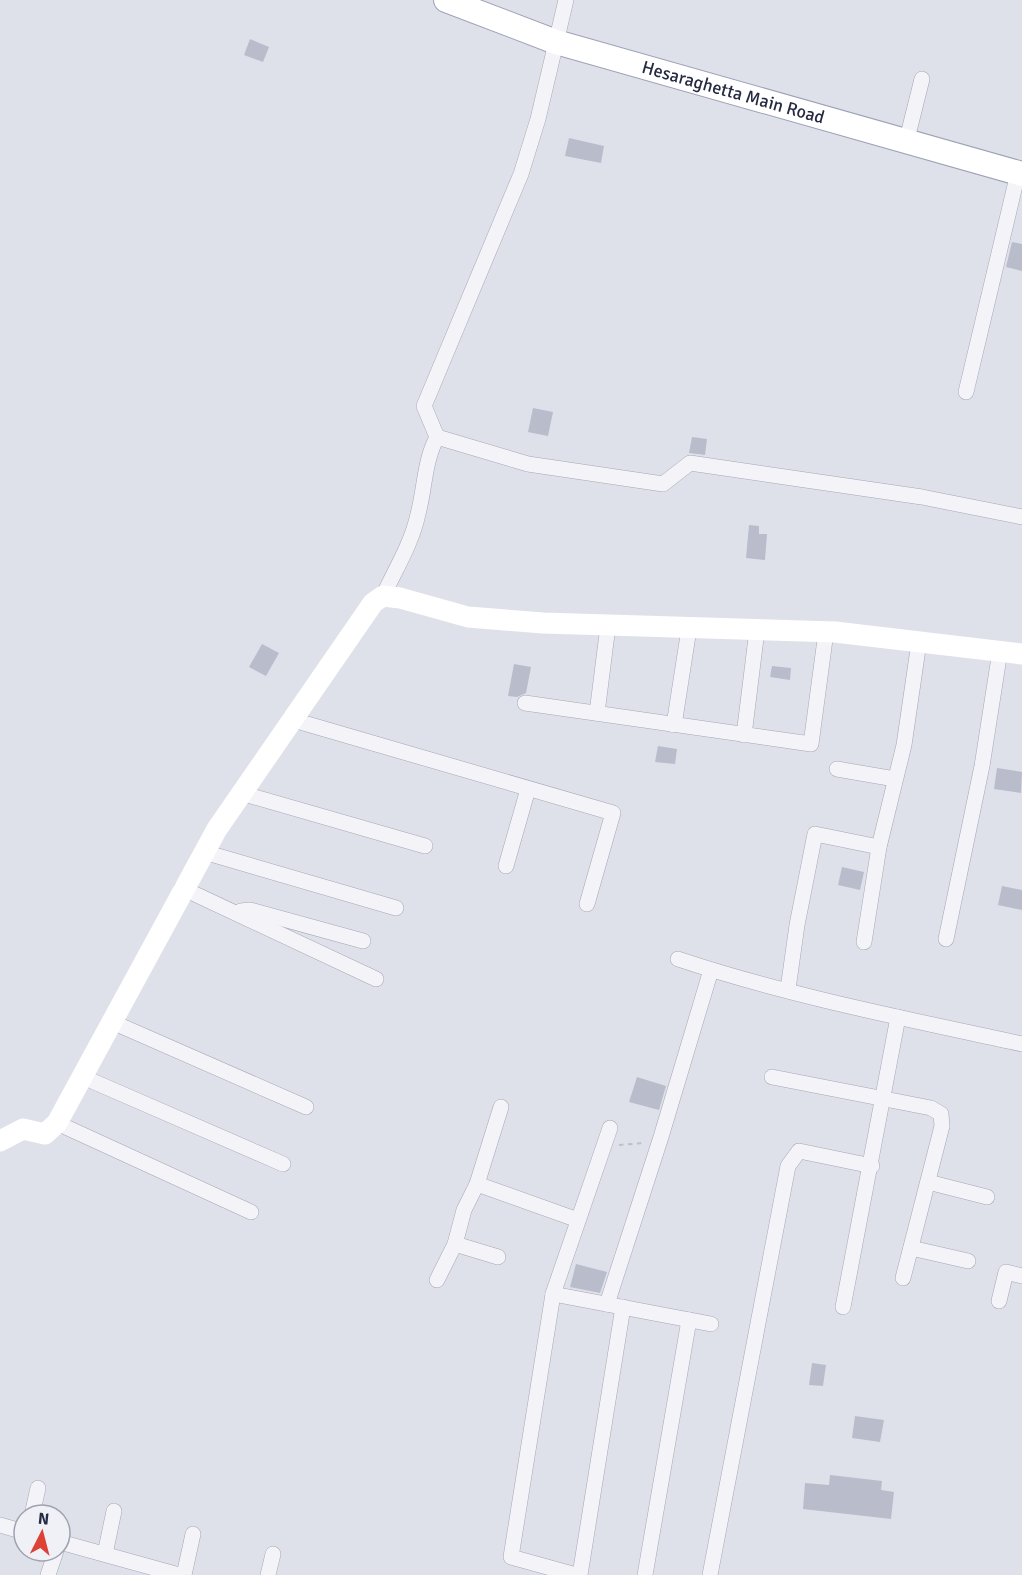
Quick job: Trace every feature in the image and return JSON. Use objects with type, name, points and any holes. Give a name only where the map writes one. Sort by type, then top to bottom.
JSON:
[{"type":"main road","name":"Hesaraghetta Main Road","points":[[446,0],[556,42],[906,143],[1020,173]]},
{"type":"street","points":[[0,1141],[23,1129],[45,1134],[57,1123],[182,888],[204,852],[290,719],[373,603],[382,596],[412,533],[418,514],[426,467],[437,437],[424,406],[521,174],[566,0]]},
{"type":"street","points":[[906,143],[922,79]]},
{"type":"street","points":[[966,392],[1020,173]]},
{"type":"street","points":[[437,437],[528,464],[663,484],[690,463],[921,497],[1022,517]]},
{"type":"street","points":[[382,596],[400,598],[468,618],[608,626],[826,632],[1022,654]]},
{"type":"street","points":[[597,713],[608,626]]},
{"type":"street","points":[[674,725],[688,628]]},
{"type":"street","points":[[744,735],[757,630]]},
{"type":"street","points":[[525,703],[813,743],[826,632]]},
{"type":"street","points":[[864,942],[879,847],[904,745],[919,642]]},
{"type":"street","points":[[946,939],[982,766],[1000,651]]},
{"type":"street","points":[[290,719],[613,813],[587,904]]},
{"type":"street","points":[[837,770],[895,779]]},
{"type":"street","points":[[506,866],[528,789]]},
{"type":"street","points":[[241,793],[425,846]]},
{"type":"street","points":[[788,989],[797,925],[815,834],[879,847]]},
{"type":"street","points":[[204,852],[396,908]]},
{"type":"street","points":[[182,888],[376,979]]},
{"type":"street","points":[[234,912],[250,910],[363,941]]},
{"type":"street","points":[[678,959],[711,970],[898,1017],[1022,1044]]},
{"type":"street","points":[[607,1304],[711,970]]},
{"type":"street","points":[[843,1307],[872,1166],[898,1017]]},
{"type":"street","points":[[112,1023],[306,1107]]},
{"type":"street","points":[[83,1077],[283,1164]]},
{"type":"street","points":[[772,1077],[931,1108],[941,1114],[942,1126],[903,1278]]},
{"type":"street","points":[[437,1280],[456,1244],[464,1210],[477,1184],[501,1107]]},
{"type":"street","points":[[57,1123],[251,1212]]},
{"type":"street","points":[[610,1128],[553,1294],[511,1557],[578,1575],[623,1307]]},
{"type":"street","points":[[710,1575],[788,1166],[799,1151],[872,1166]]},
{"type":"street","points":[[928,1182],[987,1197]]},
{"type":"street","points":[[477,1184],[578,1220]]},
{"type":"street","points":[[456,1244],[498,1257]]},
{"type":"street","points":[[911,1248],[968,1261]]},
{"type":"street","points":[[999,1301],[1006,1272],[1022,1276]]},
{"type":"street","points":[[553,1294],[711,1324]]},
{"type":"street","points":[[645,1575],[689,1320]]},
{"type":"street","points":[[35,1503],[38,1488]]},
{"type":"street","points":[[105,1554],[114,1511]]},
{"type":"street","points":[[184,1575],[193,1534]]},
{"type":"street","points":[[72,1545],[179,1575]]},
{"type":"street","points":[[268,1575],[273,1554]]},
{"type":"path","points":[[602,1151],[625,1143],[659,1143]]},
{"type":"building","points":[[250,39],[269,47],[263,62],[244,55]]},
{"type":"building","points":[[569,138],[604,146],[601,163],[565,156]]},
{"type":"building","points":[[1012,242],[1022,244],[1022,271],[1006,267]]},
{"type":"building","points":[[533,408],[553,412],[548,436],[528,432]]},
{"type":"building","points":[[692,437],[707,439],[705,455],[689,453]]},
{"type":"building","points":[[749,525],[759,526],[759,534],[767,534],[765,560],[746,558]]},
{"type":"building","points":[[262,644],[279,653],[266,676],[249,667]]},
{"type":"building","points":[[514,664],[531,667],[526,693],[517,697],[508,696]]},
{"type":"building","points":[[772,666],[791,668],[790,680],[770,677]]},
{"type":"building","points":[[658,746],[677,749],[675,764],[655,762]]},
{"type":"building","points":[[997,768],[1022,772],[1021,793],[994,789]]},
{"type":"building","points":[[842,867],[864,872],[860,890],[838,885]]},
{"type":"building","points":[[1002,886],[1022,890],[1022,910],[998,905]]},
{"type":"building","points":[[637,1077],[666,1086],[659,1110],[629,1102]]},
{"type":"building","points":[[576,1264],[607,1272],[600,1293],[570,1287]]},
{"type":"building","points":[[812,1363],[826,1365],[823,1386],[809,1385]]},
{"type":"building","points":[[855,1416],[884,1420],[880,1442],[852,1438]]},
{"type":"building","points":[[830,1475],[882,1481],[881,1490],[894,1492],[891,1519],[803,1509],[805,1483],[829,1485]]}]
